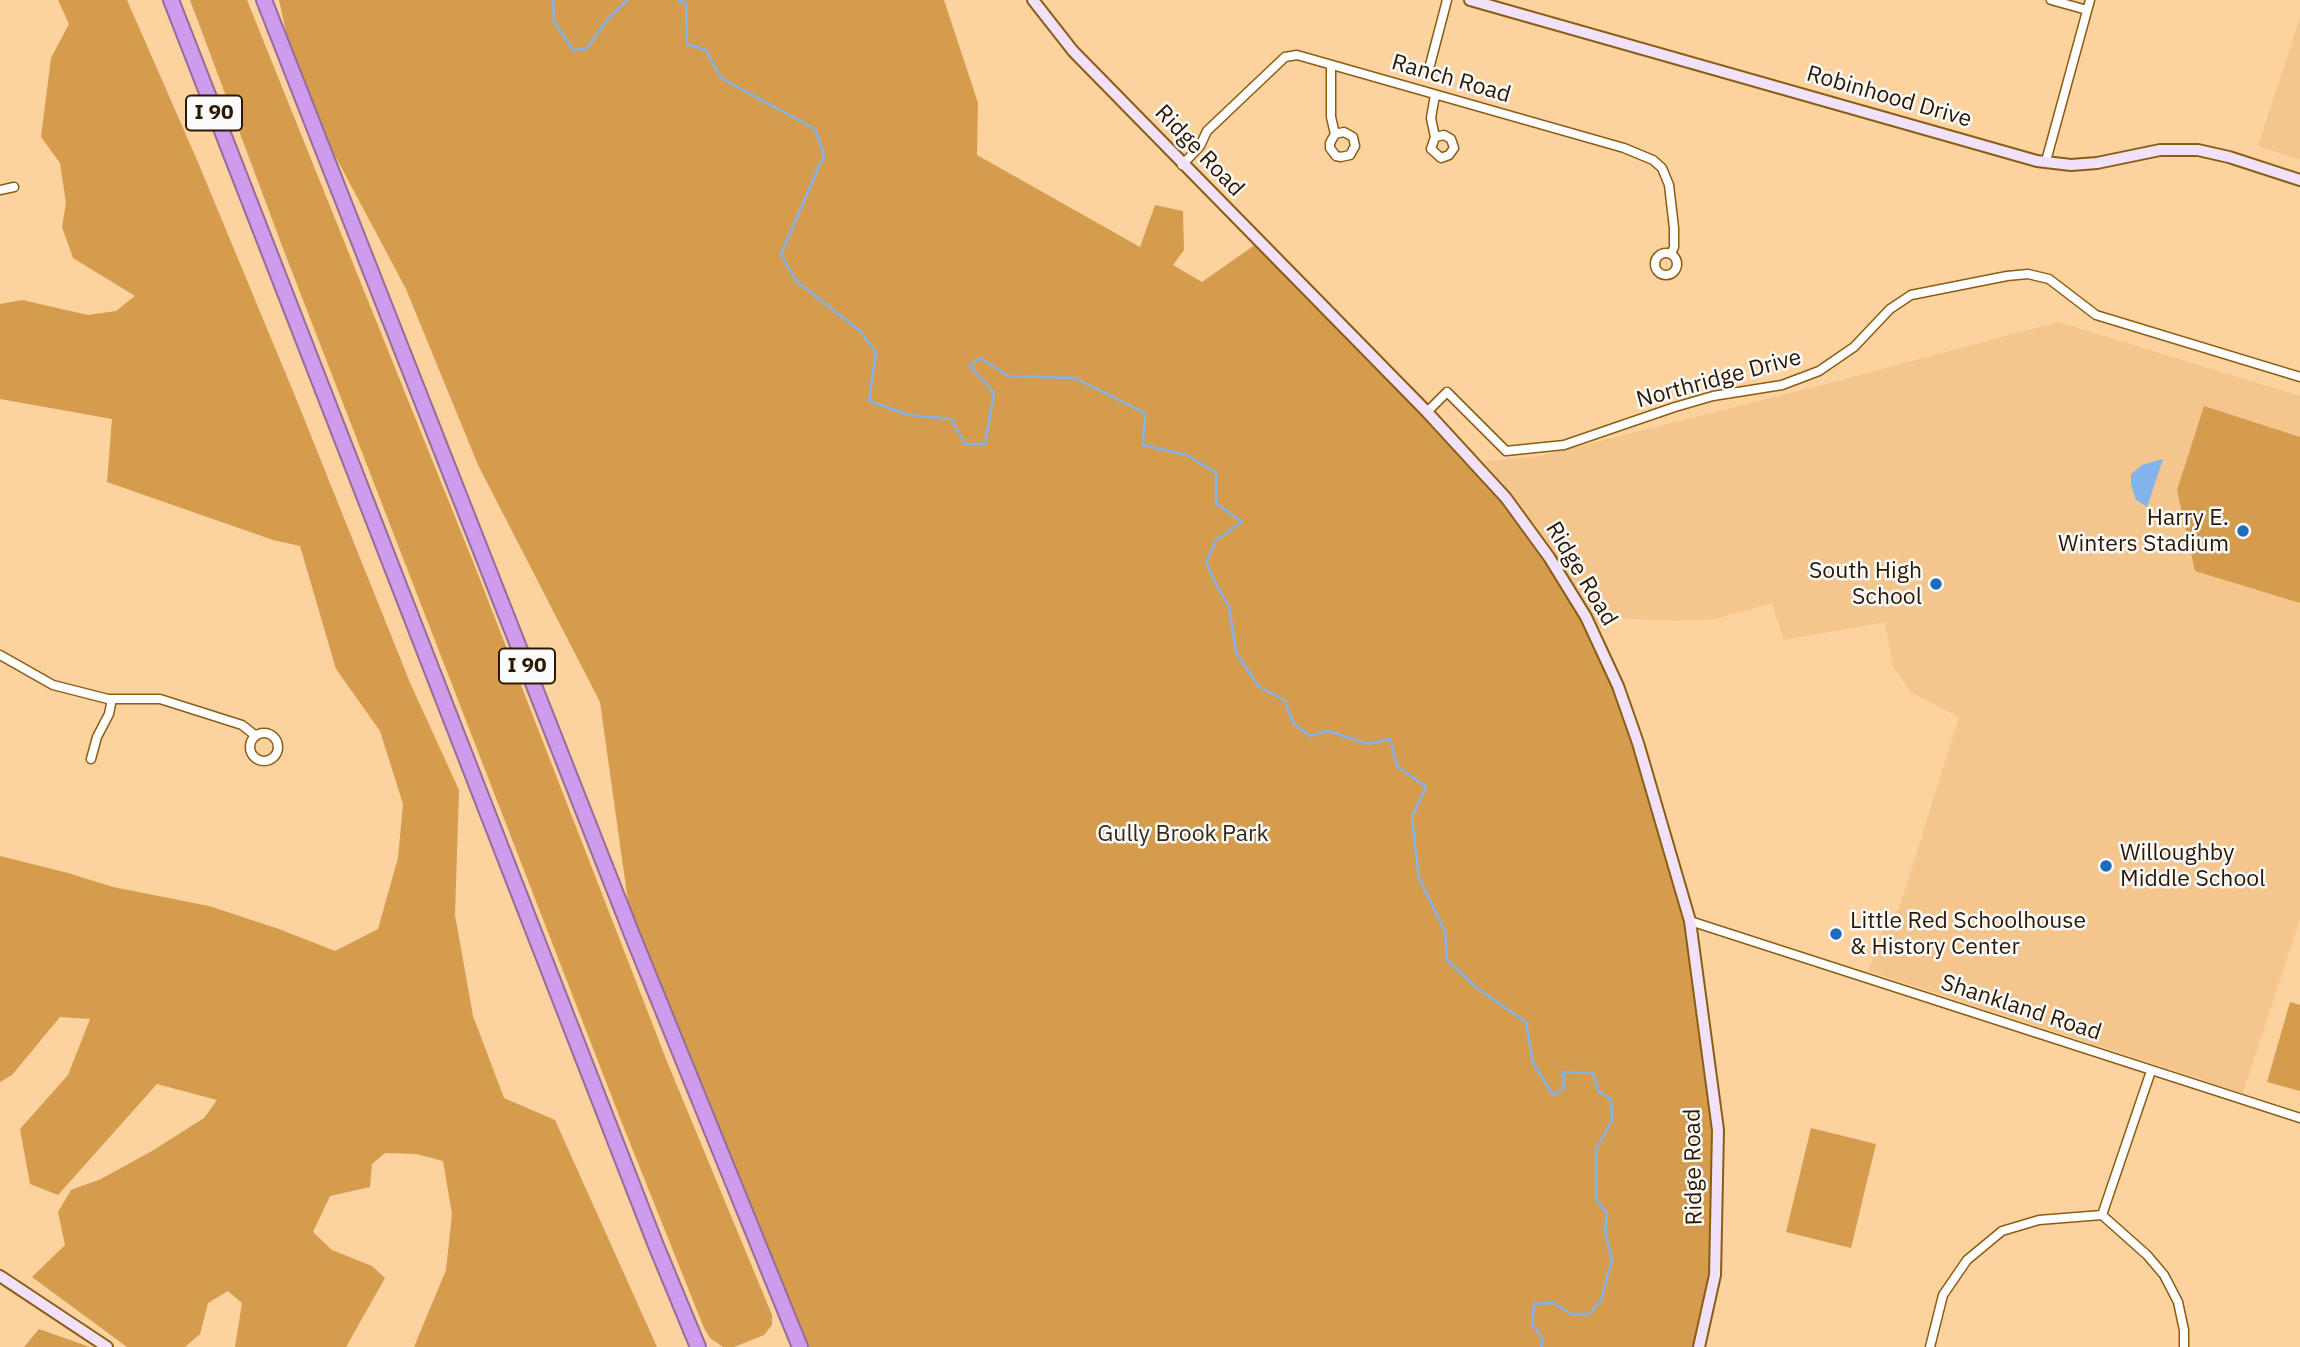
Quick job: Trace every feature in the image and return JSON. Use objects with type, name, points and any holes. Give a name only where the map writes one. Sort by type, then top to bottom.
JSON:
[{"type":"highway","name":"I 90","points":[[171,0],[655,1243],[698,1347]]},
{"type":"highway","name":"I 90","points":[[264,0],[654,989],[800,1347]]},
{"type":"main road","name":"Ridge Road","points":[[1033,0],[1073,51],[1427,412],[1506,498],[1549,557],[1586,617],[1618,686],[1638,743],[1690,921],[1718,1130],[1715,1275],[1699,1347]]},
{"type":"main road","name":"Robinhood Drive","points":[[1471,0],[2046,161],[2071,165],[2097,163],[2160,150],[2198,150],[2300,180]]},
{"type":"main road","points":[[0,1276],[107,1347]]},
{"type":"street","points":[[1430,65],[1447,0]]},
{"type":"street","points":[[2051,0],[2087,10]]},
{"type":"street","points":[[2046,161],[2090,0]]},
{"type":"street","name":"Ranch Road","points":[[1182,165],[1200,146],[1207,131],[1285,57],[1297,55],[1624,148],[1653,160],[1662,168],[1669,185],[1674,228],[1674,247],[1671,254]]},
{"type":"street","points":[[1331,65],[1331,117],[1335,134]]},
{"type":"street","points":[[1435,95],[1431,118],[1435,137]]},
{"type":"street","points":[[0,190],[13,187]]},
{"type":"street","name":"Northridge Drive","points":[[1427,412],[1447,392],[1506,451],[1564,445],[1688,403],[1713,396],[1782,385],[1819,371],[1854,347],[1890,309],[1911,295],[2028,274],[2049,279],[2096,315],[2300,377]]},
{"type":"street","points":[[0,654],[53,685],[89,696],[111,699],[160,699],[242,725],[256,736]]},
{"type":"street","points":[[91,759],[97,737],[109,714],[111,699]]},
{"type":"street","name":"Shankland Road","points":[[1690,921],[2300,1118]]},
{"type":"street","points":[[2102,1215],[2151,1071]]},
{"type":"street","points":[[1930,1347],[1943,1295],[1968,1260],[2002,1231],[2039,1220],[2102,1215],[2147,1255],[2164,1275],[2178,1302],[2184,1330],[2184,1347]]},
{"type":"shaded area","points":[[2300,18],[2300,160],[2258,146]]},
{"type":"shaded area","name":"South High School","points":[[2058,322],[2300,396],[2300,919],[2243,1093],[1868,971],[1885,923],[1899,909],[1959,717],[1911,692],[1893,667],[1885,622],[1784,640],[1772,603],[1715,619],[1676,621],[1617,618],[1601,630],[1561,564],[1484,461],[1540,456]]},
{"type":"green space","points":[[58,0],[127,0],[295,396],[411,685],[459,790],[455,915],[473,1016],[504,1098],[555,1120],[657,1347],[414,1347],[446,1270],[452,1214],[443,1161],[416,1154],[385,1153],[372,1164],[370,1187],[330,1196],[313,1232],[332,1250],[372,1266],[385,1278],[346,1347],[235,1347],[242,1303],[228,1291],[208,1303],[200,1334],[185,1347],[127,1347],[32,1277],[65,1245],[58,1212],[71,1190],[101,1179],[152,1151],[204,1118],[217,1100],[157,1084],[58,1195],[30,1184],[20,1129],[68,1075],[90,1019],[60,1017],[12,1075],[0,1082],[0,856],[113,887],[209,906],[335,951],[378,929],[398,858],[403,804],[380,731],[336,669],[300,546],[273,540],[107,482],[112,419],[0,399],[0,304],[22,300],[88,315],[116,311],[135,296],[73,258],[62,227],[66,203],[60,163],[41,137],[51,58],[69,24]]},
{"type":"green space","points":[[190,0],[247,0],[474,564],[668,1064],[772,1315],[772,1325],[764,1335],[734,1347],[723,1347],[710,1338],[704,1328],[284,251]]},
{"type":"green space","name":"Gully Brook Park","points":[[279,0],[944,0],[978,103],[977,155],[1140,247],[1155,205],[1183,211],[1184,250],[1173,265],[1202,282],[1259,242],[1427,412],[1549,557],[1618,686],[1690,921],[1718,1130],[1715,1275],[1699,1347],[800,1347],[633,937],[600,702],[478,465],[406,289],[298,86]]},
{"type":"green space","name":"Harry E. Winters Stadium","points":[[2204,406],[2300,437],[2300,603],[2195,571],[2177,490]]},
{"type":"green space","points":[[2290,1002],[2300,1005],[2300,1091],[2267,1082]]},
{"type":"green space","points":[[1811,1128],[1876,1144],[1851,1248],[1786,1232]]},
{"type":"green space","points":[[39,1329],[90,1347],[24,1347]]},
{"type":"water","points":[[2163,459],[2147,507],[2136,500],[2131,474],[2142,465]]},
{"type":"waterway","points":[[553,0],[554,21],[573,50],[586,49],[607,20],[627,0]]},
{"type":"waterway","points":[[678,0],[686,3],[687,44],[706,50],[721,78],[815,129],[824,155],[781,254],[796,281],[860,331],[876,352],[869,401],[909,415],[951,419],[965,444],[985,444],[994,393],[970,366],[980,358],[1008,376],[1075,378],[1145,413],[1143,445],[1187,455],[1216,473],[1216,503],[1242,522],[1216,540],[1206,562],[1229,607],[1236,652],[1258,686],[1284,700],[1294,724],[1310,736],[1328,731],[1368,744],[1390,739],[1397,766],[1426,787],[1412,817],[1415,847],[1419,878],[1445,932],[1447,960],[1477,988],[1526,1022],[1533,1063],[1553,1095],[1564,1089],[1563,1072],[1593,1073],[1599,1092],[1611,1099],[1612,1121],[1596,1149],[1596,1199],[1607,1213],[1605,1232],[1612,1259],[1601,1300],[1590,1314],[1571,1314],[1554,1303],[1534,1304],[1532,1324],[1543,1338],[1541,1347]]},
{"type":"place","name":"Harry E. Winters Stadium","points":[[2243,531]]},
{"type":"place","name":"South High School","points":[[1936,584]]},
{"type":"place","name":"Willoughby Middle School","points":[[2106,866]]},
{"type":"place","name":"Little Red Schoolhouse & History Center","points":[[1836,934]]}]
